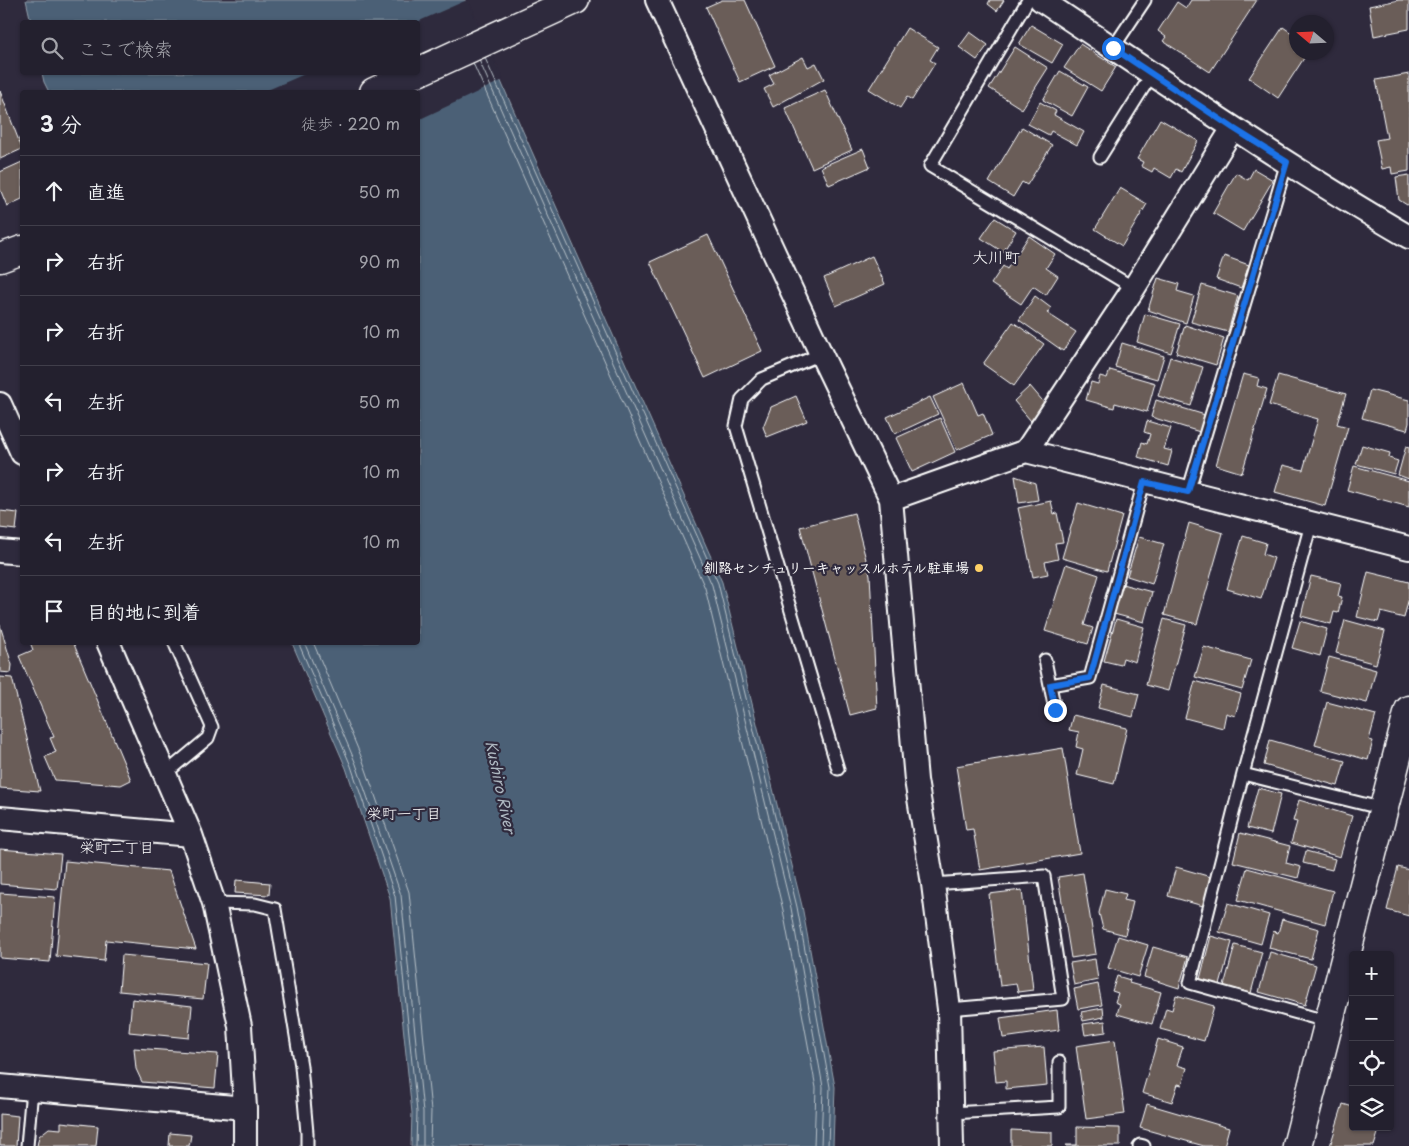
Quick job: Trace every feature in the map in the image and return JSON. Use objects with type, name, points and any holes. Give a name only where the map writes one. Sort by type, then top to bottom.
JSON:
[{"type":"street","points":[[420,71],[576,0]]},
{"type":"street","points":[[657,0],[820,354],[891,499],[916,780],[933,884],[949,1010],[952,1146]]},
{"type":"street","points":[[1041,0],[1233,128],[1409,236]]},
{"type":"street","points":[[378,90],[411,75]]},
{"type":"street","points":[[1026,451],[1134,288],[1233,128]]},
{"type":"street","points":[[0,258],[20,251]]},
{"type":"street","points":[[0,404],[20,449]]},
{"type":"street","points":[[891,499],[1026,451],[1409,548]]},
{"type":"street","points":[[0,550],[20,553]]},
{"type":"street","points":[[109,645],[191,835],[214,904],[240,1026],[244,1146]]},
{"type":"street","points":[[1296,1146],[1409,710]]},
{"type":"street","points":[[0,818],[191,835]]},
{"type":"street","points":[[0,1086],[244,1108]]},
{"type":"lane","points":[[1028,0],[930,166],[1134,288]]},
{"type":"lane","points":[[1113,48],[1145,0]]},
{"type":"lane","points":[[1100,157],[1152,74]]},
{"type":"lane","points":[[1188,492],[1287,162]]},
{"type":"lane","points":[[820,354],[762,379],[742,399],[736,426],[838,769]]},
{"type":"lane","points":[[1050,685],[1090,678],[1144,482]]},
{"type":"lane","points":[[1311,524],[1243,774],[1190,983],[1329,1022]]},
{"type":"lane","points":[[165,774],[208,738],[212,727],[175,645]]},
{"type":"lane","points":[[1045,660],[1055,710]]},
{"type":"lane","points":[[1243,774],[1384,809]]},
{"type":"lane","points":[[933,884],[1044,876],[1063,999],[949,1010]]},
{"type":"lane","points":[[214,904],[255,904],[275,909],[301,1066],[308,1133],[307,1146]]},
{"type":"lane","points":[[952,1113],[1060,1107],[1059,1062]]},
{"type":"lane","points":[[26,1146],[32,1089]]},
{"type":"lane","points":[[1139,1146],[1144,1146]]},
{"type":"water","name":"Kushiro River","points":[[26,0],[465,0],[722,582],[802,906],[835,1087],[833,1146],[411,1146],[412,1113],[390,898],[346,768],[293,645],[420,645],[420,90],[48,90],[42,75],[420,75],[420,20],[31,20]]},
{"type":"pier","points":[[468,0],[503,80],[420,119],[420,90],[268,90],[302,75],[420,75],[420,21]]},
{"type":"building","points":[[722,0],[745,0],[775,66],[740,82],[706,7]]},
{"type":"building","points":[[990,0],[1004,0],[997,11],[988,4]]},
{"type":"building","points":[[1191,0],[1257,0],[1210,72],[1163,41],[1166,37],[1158,31],[1177,2],[1186,8]]},
{"type":"building","points":[[1409,0],[1409,29],[1374,36],[1369,6]]},
{"type":"building","points":[[1031,25],[1063,44],[1052,63],[1019,44]]},
{"type":"building","points":[[1283,27],[1289,31],[1289,60],[1303,60],[1278,98],[1249,78]]},
{"type":"building","points":[[907,28],[938,47],[930,60],[935,63],[912,100],[907,97],[900,108],[869,89]]},
{"type":"building","points":[[970,32],[988,45],[977,60],[959,47]]},
{"type":"building","points":[[1080,44],[1116,67],[1101,91],[1064,68]]},
{"type":"building","points":[[1015,47],[1048,68],[1022,109],[989,88]]},
{"type":"building","points":[[803,57],[808,67],[816,63],[824,79],[773,107],[764,89],[774,84],[769,75]]},
{"type":"building","points":[[1060,71],[1088,87],[1072,116],[1043,100]]},
{"type":"building","points":[[1409,74],[1409,171],[1392,174],[1391,167],[1382,169],[1376,140],[1387,138],[1376,80]]},
{"type":"building","points":[[825,90],[852,150],[812,168],[785,108]]},
{"type":"building","points":[[0,91],[20,144],[20,150],[0,159]]},
{"type":"building","points":[[1040,102],[1056,111],[1054,115],[1084,132],[1077,145],[1051,131],[1049,135],[1028,124]]},
{"type":"building","points":[[1160,119],[1198,141],[1181,172],[1176,169],[1171,178],[1154,168],[1152,172],[1141,166],[1143,162],[1137,159]]},
{"type":"building","points":[[1022,127],[1052,145],[1027,185],[1022,182],[1013,197],[989,182]]},
{"type":"building","points":[[863,149],[870,167],[829,185],[821,167]]},
{"type":"building","points":[[20,163],[20,200],[7,206],[0,189],[0,172]]},
{"type":"building","points":[[1254,169],[1273,180],[1243,231],[1213,213],[1236,173],[1248,180]]},
{"type":"building","points":[[1409,175],[1409,204],[1407,205],[1399,200],[1396,177]]},
{"type":"building","points":[[1120,188],[1147,204],[1122,246],[1095,229]]},
{"type":"building","points":[[995,218],[1016,231],[1003,252],[981,238]]},
{"type":"building","points":[[708,235],[762,351],[705,378],[650,262]]},
{"type":"building","points":[[1029,236],[1055,254],[1046,268],[1058,276],[1046,295],[1033,286],[1021,304],[991,284],[1003,266],[1007,269]]},
{"type":"building","points":[[872,256],[885,284],[836,306],[824,278]]},
{"type":"building","points":[[1224,256],[1249,265],[1241,288],[1216,279]]},
{"type":"building","points":[[1158,278],[1179,284],[1177,291],[1194,296],[1186,323],[1148,310]]},
{"type":"building","points":[[1202,285],[1238,296],[1228,332],[1191,322]]},
{"type":"building","points":[[1035,296],[1051,308],[1047,313],[1076,332],[1063,351],[1019,320]]},
{"type":"building","points":[[1145,314],[1180,324],[1171,353],[1137,342]]},
{"type":"building","points":[[1013,322],[1044,344],[1014,386],[983,364]]},
{"type":"building","points":[[1185,325],[1224,338],[1216,365],[1176,353]]},
{"type":"building","points":[[1122,343],[1164,356],[1157,379],[1115,367]]},
{"type":"building","points":[[1170,357],[1203,367],[1191,406],[1158,396]]},
{"type":"building","points":[[1110,370],[1155,383],[1147,412],[1115,403],[1114,408],[1086,400],[1091,382],[1098,384],[1100,376],[1107,378]]},
{"type":"building","points":[[1243,374],[1259,378],[1257,386],[1267,389],[1242,473],[1216,465]]},
{"type":"building","points":[[1278,375],[1346,394],[1337,424],[1348,427],[1325,506],[1275,492],[1283,465],[1303,470],[1318,419],[1269,405]]},
{"type":"building","points":[[964,383],[978,415],[983,413],[992,435],[957,450],[933,397]]},
{"type":"building","points":[[1030,386],[1047,406],[1036,427],[1014,401]]},
{"type":"building","points":[[1370,390],[1409,400],[1409,423],[1407,430],[1362,418]]},
{"type":"building","points":[[796,396],[807,421],[767,437],[763,427],[771,407]]},
{"type":"building","points":[[930,397],[938,414],[895,434],[887,417]]},
{"type":"building","points":[[1156,400],[1205,415],[1200,432],[1151,417]]},
{"type":"building","points":[[940,418],[955,452],[912,472],[896,438]]},
{"type":"building","points":[[1147,421],[1171,428],[1164,449],[1172,451],[1168,466],[1138,457],[1142,442],[1147,444],[1150,434],[1144,432]]},
{"type":"building","points":[[1362,445],[1390,453],[1389,458],[1398,461],[1394,474],[1356,464]]},
{"type":"building","points":[[1406,446],[1409,447],[1409,479],[1398,475]]},
{"type":"building","points":[[1354,466],[1409,481],[1409,507],[1347,490]]},
{"type":"building","points":[[1015,476],[1035,483],[1038,500],[1019,503]]},
{"type":"building","points":[[1051,501],[1054,514],[1057,513],[1063,542],[1055,543],[1058,559],[1045,562],[1048,574],[1033,577],[1018,508]]},
{"type":"building","points":[[1078,503],[1122,516],[1107,571],[1062,558]]},
{"type":"building","points":[[0,511],[18,513],[16,530],[0,528]]},
{"type":"building","points":[[854,513],[870,575],[877,708],[850,715],[800,527]]},
{"type":"building","points":[[1189,523],[1223,533],[1197,624],[1164,615]]},
{"type":"building","points":[[1243,536],[1266,543],[1263,554],[1274,558],[1261,599],[1227,589]]},
{"type":"building","points":[[1139,537],[1164,544],[1152,584],[1127,576]]},
{"type":"building","points":[[1066,564],[1099,575],[1084,625],[1093,628],[1088,644],[1045,631]]},
{"type":"building","points":[[1368,572],[1409,582],[1409,597],[1404,618],[1381,612],[1378,622],[1357,617]]},
{"type":"building","points":[[1311,576],[1341,583],[1338,596],[1342,597],[1338,613],[1334,612],[1331,624],[1301,616]]},
{"type":"building","points":[[1122,584],[1152,592],[1144,622],[1114,614]]},
{"type":"building","points":[[1116,619],[1144,627],[1135,662],[1123,658],[1121,665],[1104,661]]},
{"type":"building","points":[[1164,619],[1186,625],[1168,691],[1146,685]]},
{"type":"building","points":[[1345,620],[1385,631],[1376,664],[1336,653]]},
{"type":"building","points":[[1300,621],[1327,629],[1320,656],[1292,648]]},
{"type":"building","points":[[0,625],[12,665],[11,673],[0,672]]},
{"type":"building","points":[[31,645],[74,645],[131,780],[121,785],[55,780],[45,757],[56,752],[50,738],[54,737],[19,656],[33,650]]},
{"type":"building","points":[[1204,647],[1251,660],[1242,690],[1195,677]]},
{"type":"building","points":[[1329,657],[1376,670],[1367,703],[1320,691]]},
{"type":"building","points":[[0,677],[12,678],[40,791],[0,788]]},
{"type":"building","points":[[1195,681],[1241,694],[1235,716],[1226,713],[1223,728],[1185,718]]},
{"type":"building","points":[[1104,685],[1139,694],[1133,717],[1098,708]]},
{"type":"building","points":[[1327,702],[1376,715],[1369,740],[1373,741],[1368,760],[1315,745]]},
{"type":"building","points":[[1073,715],[1127,728],[1114,784],[1077,775],[1083,749],[1076,747],[1079,732],[1069,730]]},
{"type":"building","points":[[1270,740],[1345,761],[1338,786],[1264,765]]},
{"type":"building","points":[[1063,748],[1080,853],[980,870],[973,829],[966,830],[956,766]]},
{"type":"building","points":[[1258,788],[1281,794],[1271,834],[1247,828]]},
{"type":"building","points":[[1299,800],[1352,816],[1340,857],[1291,843],[1297,822],[1293,821]]},
{"type":"building","points":[[1240,833],[1290,846],[1286,863],[1301,867],[1298,878],[1233,862]]},
{"type":"building","points":[[0,849],[61,854],[57,889],[0,884]]},
{"type":"building","points":[[1306,851],[1335,859],[1332,870],[1303,863]]},
{"type":"building","points":[[65,861],[169,871],[196,949],[106,940],[104,961],[56,956]]},
{"type":"building","points":[[1176,867],[1211,877],[1203,906],[1168,896]]},
{"type":"building","points":[[1398,867],[1409,870],[1409,916],[1387,910]]},
{"type":"building","points":[[1247,868],[1333,891],[1325,924],[1238,900]]},
{"type":"building","points":[[1083,873],[1096,954],[1071,958],[1058,877]]},
{"type":"building","points":[[236,880],[270,883],[269,895],[235,893]]},
{"type":"building","points":[[1105,889],[1126,894],[1124,900],[1133,902],[1125,935],[1103,929],[1099,913]]},
{"type":"building","points":[[1022,890],[1033,990],[1018,992],[1016,984],[1000,986],[989,894]]},
{"type":"building","points":[[0,893],[55,897],[50,962],[0,958]]},
{"type":"building","points":[[1228,903],[1269,915],[1261,944],[1219,932]]},
{"type":"building","points":[[1282,919],[1319,929],[1311,959],[1269,948],[1273,931],[1278,933]]},
{"type":"building","points":[[1118,936],[1148,945],[1138,977],[1108,968]]},
{"type":"building","points":[[1211,936],[1232,942],[1220,985],[1200,979]]},
{"type":"building","points":[[1235,945],[1262,952],[1251,993],[1224,986]]},
{"type":"building","points":[[1153,947],[1188,957],[1179,988],[1144,977]]},
{"type":"building","points":[[1270,952],[1316,965],[1305,1005],[1259,992]]},
{"type":"building","points":[[122,955],[207,963],[203,999],[119,991]]},
{"type":"building","points":[[1095,959],[1098,980],[1074,985],[1070,963]]},
{"type":"building","points":[[1117,976],[1130,980],[1129,983],[1161,992],[1152,1024],[1117,1014],[1120,1004],[1115,1002],[1118,993],[1112,991]]},
{"type":"building","points":[[1098,984],[1102,1005],[1078,1009],[1074,989]]},
{"type":"building","points":[[1176,995],[1214,1006],[1204,1041],[1160,1029],[1166,1008],[1172,1010]]},
{"type":"building","points":[[132,999],[192,1006],[189,1038],[129,1032]]},
{"type":"building","points":[[1103,1008],[1104,1017],[1083,1021],[1081,1012]]},
{"type":"building","points":[[1057,1010],[1059,1030],[1003,1038],[1000,1018]]},
{"type":"building","points":[[1105,1021],[1106,1032],[1085,1035],[1083,1024]]},
{"type":"building","points":[[1158,1039],[1183,1047],[1177,1065],[1187,1068],[1182,1085],[1178,1084],[1172,1102],[1142,1093]]},
{"type":"building","points":[[1115,1040],[1125,1114],[1086,1119],[1076,1046]]},
{"type":"building","points":[[1044,1047],[1047,1085],[1006,1089],[1006,1081],[996,1082],[993,1051]]},
{"type":"building","points":[[134,1048],[218,1054],[215,1088],[142,1082],[136,1069]]},
{"type":"building","points":[[1147,1104],[1229,1128],[1224,1146],[1204,1146],[1140,1128]]},
{"type":"building","points":[[1343,1104],[1349,1106],[1349,1131],[1379,1131],[1374,1146],[1330,1146]]},
{"type":"building","points":[[0,1114],[18,1116],[16,1146],[0,1146]]},
{"type":"building","points":[[61,1122],[98,1126],[96,1146],[37,1146],[39,1136],[49,1128],[61,1129]]},
{"type":"building","points":[[1077,1127],[1120,1128],[1120,1146],[1066,1146],[1077,1145]]},
{"type":"building","points":[[1011,1130],[1052,1132],[1052,1146],[1011,1146]]},
{"type":"building","points":[[170,1133],[191,1135],[189,1146],[169,1146]]},
{"type":"place","name":"釧路センチュリーキャッスルホテル駐車場","points":[[979,568]]},
{"type":"district","name":"大川町","points":[[996,257]]},
{"type":"district","name":"栄町一丁目","points":[[404,814]]},
{"type":"district","name":"栄町二丁目","points":[[117,848]]},
{"type":"route","points":[[1055,710],[1050,685],[1090,678],[1144,482],[1188,492],[1287,162],[1113,48]]}]
